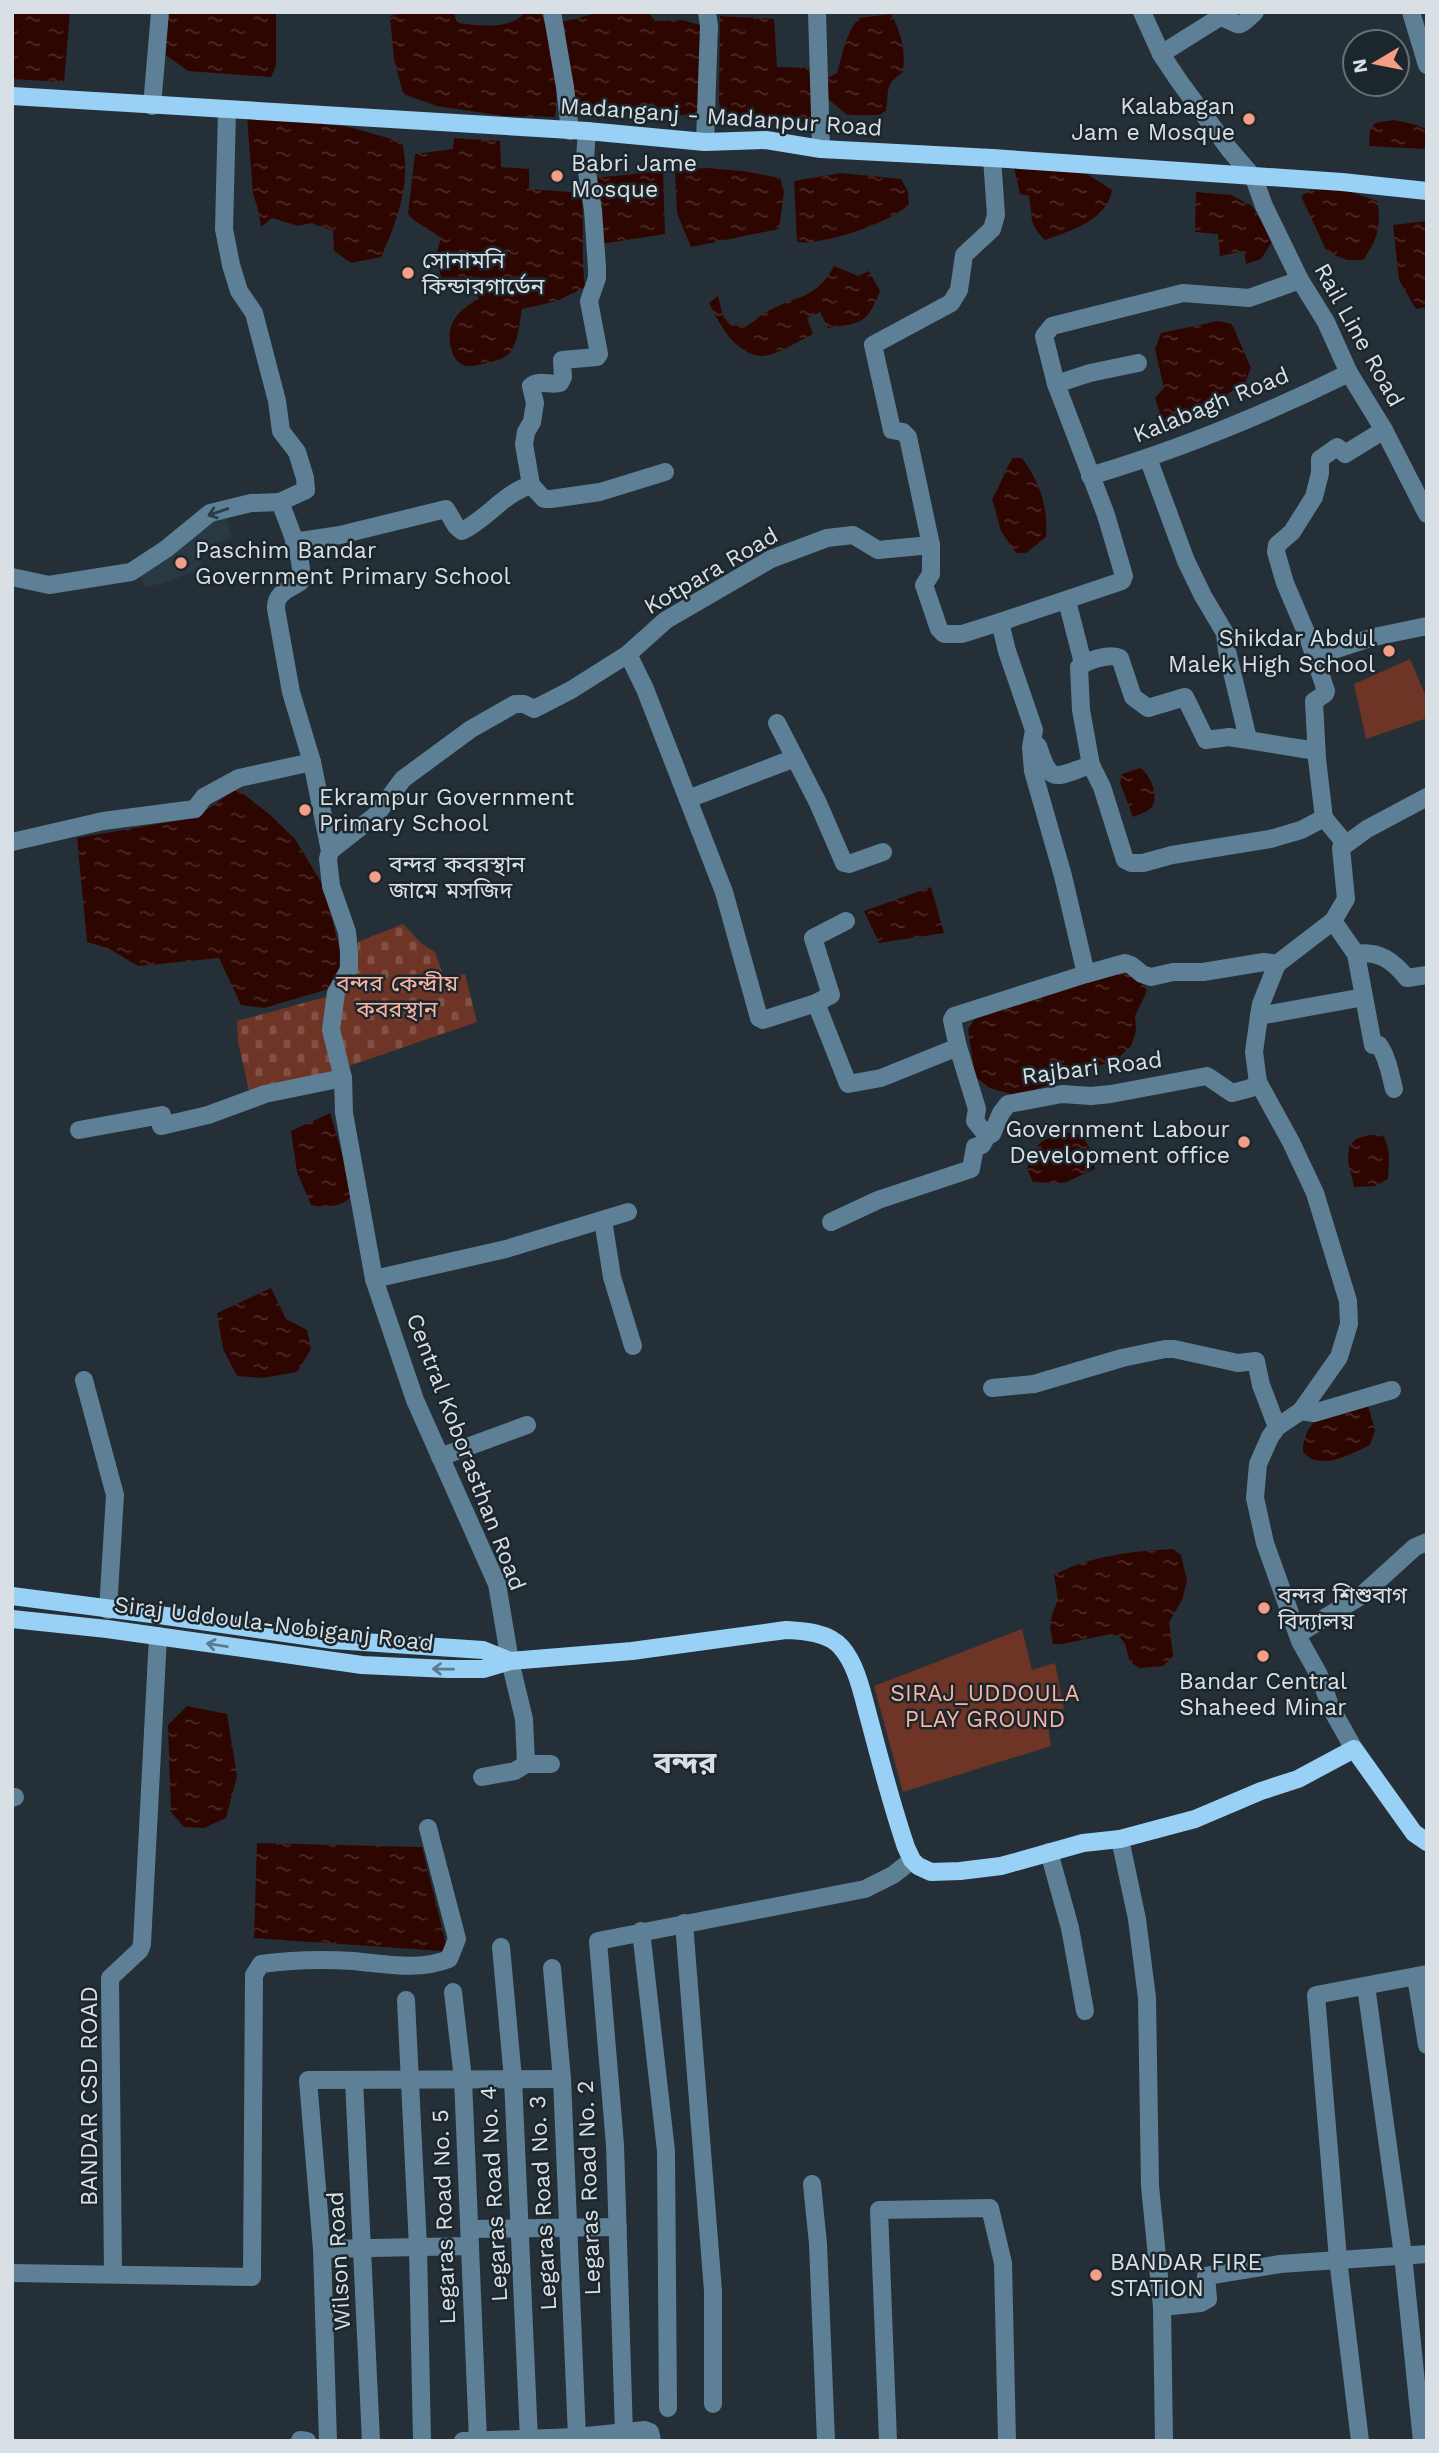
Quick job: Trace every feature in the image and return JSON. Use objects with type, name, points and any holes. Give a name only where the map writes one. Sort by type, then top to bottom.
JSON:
[{"type":"main road","name":"Madanganj - Madanpur Road","points":[[12,96],[578,131],[705,142],[766,140],[821,149],[1342,182],[1427,191]]},
{"type":"main road","name":"Siraj Uddoula-Nobiganj Road","points":[[12,1596],[333,1640],[483,1650],[510,1661]]},
{"type":"main road","points":[[21,1620],[33,1600]]},
{"type":"main road","name":"Siraj Uddoula-Nobiganj Road","points":[[21,1620],[362,1665],[424,1669],[483,1669],[510,1661],[632,1651],[786,1630],[826,1636],[840,1645],[860,1684],[901,1833],[912,1860]]},
{"type":"main road","points":[[912,1860],[931,1872],[960,1871],[1000,1866],[1083,1843],[1120,1839],[1195,1819],[1261,1791],[1298,1779],[1354,1749],[1414,1833],[1427,1842]]},
{"type":"street","points":[[152,106],[160,12]]},
{"type":"street","points":[[552,12],[565,87],[585,159],[593,210],[597,278],[589,301],[599,354],[562,360],[562,381],[531,386],[534,403],[532,422],[526,432],[524,444],[531,485],[544,499],[551,499],[600,492],[665,472]]},
{"type":"street","points":[[705,142],[709,26],[707,12]]},
{"type":"street","points":[[817,12],[821,149]]},
{"type":"street","points":[[1142,12],[1161,54],[1228,149],[1254,178]]},
{"type":"street","points":[[1161,54],[1220,17],[1234,25],[1241,24],[1255,12]]},
{"type":"street","points":[[1411,12],[1427,65]]},
{"type":"street","points":[[12,577],[49,585],[131,572],[166,549],[210,513],[251,503],[280,502],[306,490],[297,452],[281,431],[277,401],[254,313],[239,291],[231,265],[224,229],[227,111]]},
{"type":"street","points":[[992,158],[996,215],[992,229],[964,255],[959,290],[951,303],[873,345],[892,430],[903,432],[908,437],[931,545],[931,574],[924,585],[939,629],[944,634],[951,635],[1000,622],[1067,601],[1122,581],[1124,576],[1106,515],[1056,384],[1044,336],[1052,326],[1183,293],[1249,298],[1300,280]]},
{"type":"street","name":"Rail Line Road","points":[[1254,178],[1264,206],[1300,280],[1325,322],[1349,373],[1384,430],[1427,514]]},
{"type":"street","points":[[1056,384],[1090,373],[1138,363]]},
{"type":"street","name":"Kalabagh Road","points":[[1090,476],[1148,458],[1315,390],[1349,373]]},
{"type":"street","points":[[1346,843],[1324,818],[1314,701],[1326,691],[1315,656],[1284,583],[1276,552],[1278,545],[1292,532],[1314,497],[1320,473],[1320,459],[1337,447],[1345,454],[1384,430]]},
{"type":"street","points":[[1148,458],[1176,537],[1203,596],[1225,633],[1248,739]]},
{"type":"street","points":[[294,542],[340,535],[446,509],[462,531],[474,526],[513,493],[531,485]]},
{"type":"street","name":"Central Koborasthan Road","points":[[280,502],[302,576],[300,582],[279,594],[276,601],[291,692],[312,762],[330,851],[328,859],[331,886],[347,932],[349,969],[335,992],[331,1030],[343,1078],[344,1113],[373,1279],[415,1400],[496,1584],[524,1719],[526,1765]]},
{"type":"street","name":"Kotpara Road","points":[[330,851],[376,815],[403,779],[471,729],[515,704],[524,704],[534,709],[571,690],[628,654],[666,620],[771,559],[827,538],[853,535],[878,550],[931,545]]},
{"type":"street","points":[[1067,601],[1083,663]]},
{"type":"street","points":[[1000,622],[1045,768],[1056,776],[1091,765]]},
{"type":"street","points":[[1315,656],[1374,637],[1427,626]]},
{"type":"street","points":[[628,654],[645,689],[724,892],[759,1018],[763,1020],[816,1003],[831,995],[813,938],[846,921]]},
{"type":"street","points":[[1317,751],[1229,737],[1206,740],[1185,697],[1145,707],[1133,697],[1117,656],[1083,663],[1079,667],[1080,698],[1091,765],[1102,787],[1125,860],[1143,863],[1172,855],[1270,839],[1301,830],[1324,818]]},
{"type":"street","points":[[777,723],[844,863],[849,864],[883,852]]},
{"type":"street","points":[[1034,730],[1031,747],[1033,771],[1063,876],[1086,974]]},
{"type":"street","points":[[688,799],[795,758]]},
{"type":"street","points":[[12,842],[103,821],[195,809],[204,797],[249,774],[312,762]]},
{"type":"street","points":[[1354,1749],[1331,1708],[1319,1675],[1298,1634],[1265,1543],[1255,1498],[1262,1451],[1277,1427],[1301,1411],[1339,1357],[1349,1324],[1348,1301],[1315,1193],[1258,1082],[1254,1052],[1261,1004],[1278,964],[1333,921],[1346,900],[1340,852],[1346,843],[1427,797]]},
{"type":"street","points":[[1333,921],[1356,954],[1373,1045],[1380,1045],[1394,1089]]},
{"type":"street","points":[[1356,954],[1379,954],[1394,963],[1407,978],[1427,975]]},
{"type":"street","points":[[831,1222],[878,1200],[971,1169],[975,1147],[982,1145],[987,1136],[975,1121],[977,1109],[958,1047],[952,1020],[954,1016],[1125,963],[1147,977],[1173,972],[1203,972],[1264,962],[1278,964]]},
{"type":"street","points":[[1259,1016],[1364,997]]},
{"type":"street","points":[[816,1003],[848,1084],[881,1078],[958,1047]]},
{"type":"street","name":"Rajbari Road","points":[[987,1136],[992,1134],[1008,1104],[1062,1094],[1111,1094],[1207,1076],[1232,1093],[1251,1088],[1258,1082]]},
{"type":"street","points":[[79,1130],[162,1115],[161,1126],[208,1115],[265,1094],[343,1078]]},
{"type":"street","points":[[373,1279],[506,1249],[628,1212]]},
{"type":"street","points":[[603,1220],[612,1277],[633,1346]]},
{"type":"street","points":[[992,1388],[1034,1384],[1122,1357],[1174,1349],[1238,1363],[1256,1362],[1261,1385],[1277,1427]]},
{"type":"street","points":[[84,1380],[114,1495],[108,1610]]},
{"type":"street","points":[[1301,1411],[1314,1413],[1392,1390]]},
{"type":"street","points":[[440,1457],[527,1425]]},
{"type":"street","points":[[1298,1634],[1361,1596],[1415,1547],[1427,1542]]},
{"type":"street","name":"BANDAR CSD ROAD","points":[[113,2274],[110,1978],[140,1950],[142,1944],[158,1636]]},
{"type":"street","points":[[482,1777],[515,1771],[526,1765],[551,1763]]},
{"type":"street","points":[[12,2273],[252,2277],[254,1975],[261,1964],[282,1961],[349,1961],[411,1966],[434,1965],[449,1959],[457,1939],[428,1828]]},
{"type":"street","points":[[1120,1839],[1137,1919],[1147,1998],[1150,2186],[1162,2307],[1164,2441]]},
{"type":"street","points":[[1049,1852],[1070,1928],[1085,2011]]},
{"type":"street","points":[[668,2407],[666,2151],[641,1931],[865,1889],[893,1875],[912,1860]]},
{"type":"street","points":[[684,1923],[713,2291],[713,2404]]},
{"type":"street","name":"Legaras Road No. 2","points":[[624,2433],[615,2145],[598,1941],[641,1931]]},
{"type":"street","name":"Legaras Road No. 4","points":[[500,1947],[513,2079],[529,2440]]},
{"type":"street","name":"Legaras Road No. 3","points":[[552,1968],[562,2079],[578,2437]]},
{"type":"street","points":[[1360,2441],[1338,2259],[1316,1995],[1422,1976],[1427,2045]]},
{"type":"street","points":[[1366,1986],[1403,2255],[1422,2441]]},
{"type":"street","name":"Legaras Road No. 5","points":[[453,1992],[463,2079],[478,2440]]},
{"type":"street","points":[[406,2000],[418,2247],[422,2441]]},
{"type":"street","points":[[328,2441],[322,2249],[308,2080],[562,2079]]},
{"type":"street","name":"Wilson Road","points":[[354,2080],[371,2441]]},
{"type":"street","points":[[812,2184],[818,2244],[826,2441]]},
{"type":"street","points":[[888,2441],[878,2210],[990,2208],[1003,2263],[1007,2441]]},
{"type":"street","points":[[322,2249],[418,2247],[521,2229],[618,2227]]},
{"type":"street","points":[[1162,2307],[1201,2303],[1208,2298],[1206,2276],[1280,2264],[1427,2254]]},
{"type":"street","points":[[463,2441],[529,2440],[645,2430],[650,2432],[652,2441]]},
{"type":"street","points":[[300,2440],[307,2441]]},
{"type":"shaded area","points":[[224,512],[232,537],[199,550],[203,568],[164,583],[145,587],[141,576]]},
{"type":"green space","points":[[1410,659],[1427,699],[1427,718],[1366,739],[1354,684]]},
{"type":"green space","name":"বন্দর কেন্দ্রীয় কবরস্থান","points":[[403,924],[421,943],[435,952],[444,977],[465,974],[477,1022],[349,1066],[337,1024],[356,970],[358,942]]},
{"type":"green space","points":[[329,996],[334,1078],[250,1095],[238,1042],[237,1021]]},
{"type":"green space","name":"SIRAJ_UDDOULA PLAY GROUND","points":[[1022,1629],[1032,1670],[1055,1663],[1064,1709],[1046,1712],[1051,1746],[903,1792],[874,1686]]},
{"type":"water","points":[[12,12],[70,12],[64,82],[12,79]]},
{"type":"water","points":[[166,12],[276,12],[276,66],[271,77],[188,71],[163,53]]},
{"type":"water","points":[[404,12],[454,12],[459,23],[485,26],[512,22],[525,12],[540,12],[555,63],[555,117],[504,116],[437,106],[403,94],[394,59],[390,16]]},
{"type":"water","points":[[600,12],[648,12],[655,21],[682,20],[704,26],[703,107],[690,114],[680,115],[665,113],[651,103],[634,112],[598,112],[592,107],[574,108],[564,37],[566,31],[562,22]]},
{"type":"water","points":[[891,14],[902,42],[903,72],[890,85],[886,111],[879,115],[847,115],[827,98],[827,78],[837,73],[847,37],[859,18]]},
{"type":"water","points":[[720,16],[774,19],[777,67],[810,68],[817,124],[752,119],[726,122],[719,103]]},
{"type":"water","points":[[247,116],[349,127],[402,142],[405,157],[404,186],[397,215],[381,257],[351,263],[334,251],[333,231],[311,223],[298,226],[272,218],[261,227],[253,194]]},
{"type":"water","points":[[1394,120],[1426,129],[1426,149],[1369,146],[1370,130],[1375,123]]},
{"type":"water","points":[[454,138],[500,141],[501,167],[529,169],[529,189],[582,193],[585,287],[557,301],[522,309],[516,341],[509,354],[497,360],[470,366],[461,364],[455,357],[449,334],[459,314],[479,299],[475,284],[442,279],[435,258],[441,238],[408,214],[415,154],[453,149]]},
{"type":"water","points":[[1044,167],[1087,174],[1112,190],[1109,200],[1095,217],[1045,240],[1034,224],[1029,196],[1020,194],[1014,168]]},
{"type":"water","points":[[707,168],[780,178],[784,192],[779,229],[691,247],[677,213],[675,170]]},
{"type":"water","points":[[663,171],[665,234],[601,244],[594,178]]},
{"type":"water","points":[[841,173],[901,179],[908,191],[909,204],[888,218],[856,231],[822,240],[797,242],[794,181]]},
{"type":"water","points":[[1343,189],[1377,201],[1377,232],[1363,260],[1347,260],[1327,252],[1301,196],[1311,190]]},
{"type":"water","points":[[1196,192],[1231,195],[1252,206],[1274,239],[1261,259],[1246,264],[1244,251],[1220,256],[1218,234],[1195,232]]},
{"type":"water","points":[[1427,221],[1427,307],[1416,309],[1399,280],[1393,225]]},
{"type":"water","points":[[834,266],[858,276],[869,271],[880,291],[867,316],[856,323],[828,328],[820,312],[807,318],[813,334],[768,355],[752,354],[736,344],[709,303],[718,296],[723,316],[730,325],[747,326],[770,310],[814,290]]},
{"type":"water","points":[[1218,321],[1232,324],[1251,368],[1245,383],[1180,423],[1162,420],[1155,398],[1164,388],[1155,349],[1161,333]]},
{"type":"water","points":[[1013,458],[1022,458],[1034,476],[1046,515],[1046,537],[1026,553],[1016,553],[1001,531],[992,499]]},
{"type":"water","points":[[1140,768],[1152,784],[1154,800],[1149,809],[1133,817],[1120,783],[1122,774]]},
{"type":"water","points":[[237,789],[295,839],[324,887],[340,951],[339,972],[334,983],[325,990],[264,1008],[241,1005],[219,958],[138,966],[108,948],[87,942],[77,838],[192,818]]},
{"type":"water","points":[[931,887],[944,933],[879,943],[864,911]]},
{"type":"water","points":[[1128,972],[1140,980],[1147,991],[1135,1016],[1136,1031],[1131,1046],[1117,1059],[1018,1096],[990,1088],[975,1077],[968,1029],[974,1020],[991,1010],[1106,975]]},
{"type":"water","points":[[330,1113],[354,1194],[345,1202],[334,1205],[311,1205],[297,1172],[291,1131]]},
{"type":"water","points":[[1073,1132],[1083,1136],[1091,1151],[1095,1169],[1064,1183],[1033,1182],[1027,1169],[1038,1146],[1048,1138]]},
{"type":"water","points":[[1383,1135],[1386,1141],[1389,1157],[1388,1179],[1375,1186],[1354,1187],[1348,1161],[1349,1146],[1356,1139]]},
{"type":"water","points":[[271,1288],[286,1319],[307,1330],[311,1349],[297,1372],[263,1378],[237,1376],[223,1349],[217,1313]]},
{"type":"water","points":[[1368,1406],[1375,1430],[1370,1445],[1327,1461],[1310,1458],[1303,1452],[1309,1429],[1316,1421],[1334,1413]]},
{"type":"water","points":[[1173,1549],[1181,1555],[1187,1581],[1182,1600],[1169,1622],[1173,1656],[1163,1666],[1140,1668],[1130,1662],[1125,1644],[1119,1636],[1111,1634],[1053,1644],[1050,1627],[1058,1600],[1054,1575],[1082,1563],[1112,1556]]},
{"type":"water","points":[[187,1706],[227,1714],[237,1776],[226,1818],[204,1828],[184,1827],[171,1812],[168,1725]]},
{"type":"water","points":[[257,1843],[422,1847],[446,1944],[442,1951],[254,1938]]},
{"type":"place","name":"Kalabagan Jam e Mosque","points":[[1249,119]]},
{"type":"place","name":"Babri Jame Mosque","points":[[557,176]]},
{"type":"place","name":"সোনামনি কিন্ডারগার্ডেন","points":[[408,273]]},
{"type":"place","name":"Paschim Bandar Government Primary School","points":[[181,563]]},
{"type":"place","name":"Shikdar Abdul Malek High School","points":[[1389,651]]},
{"type":"place","name":"Ekrampur Government Primary School","points":[[305,810]]},
{"type":"place","name":"বন্দর কবরস্থান জামে মসজিদ","points":[[375,877]]},
{"type":"place","name":"Government Labour Development office","points":[[1244,1142]]},
{"type":"place","name":"বন্দর শিশুবাগ বিদ্যালয়","points":[[1264,1608]]},
{"type":"place","name":"Bandar Central Shaheed Minar","points":[[1263,1656]]},
{"type":"place","name":"BANDAR FIRE STATION","points":[[1096,2275]]},
{"type":"district","name":"বন্দর","points":[[685,1762]]}]
